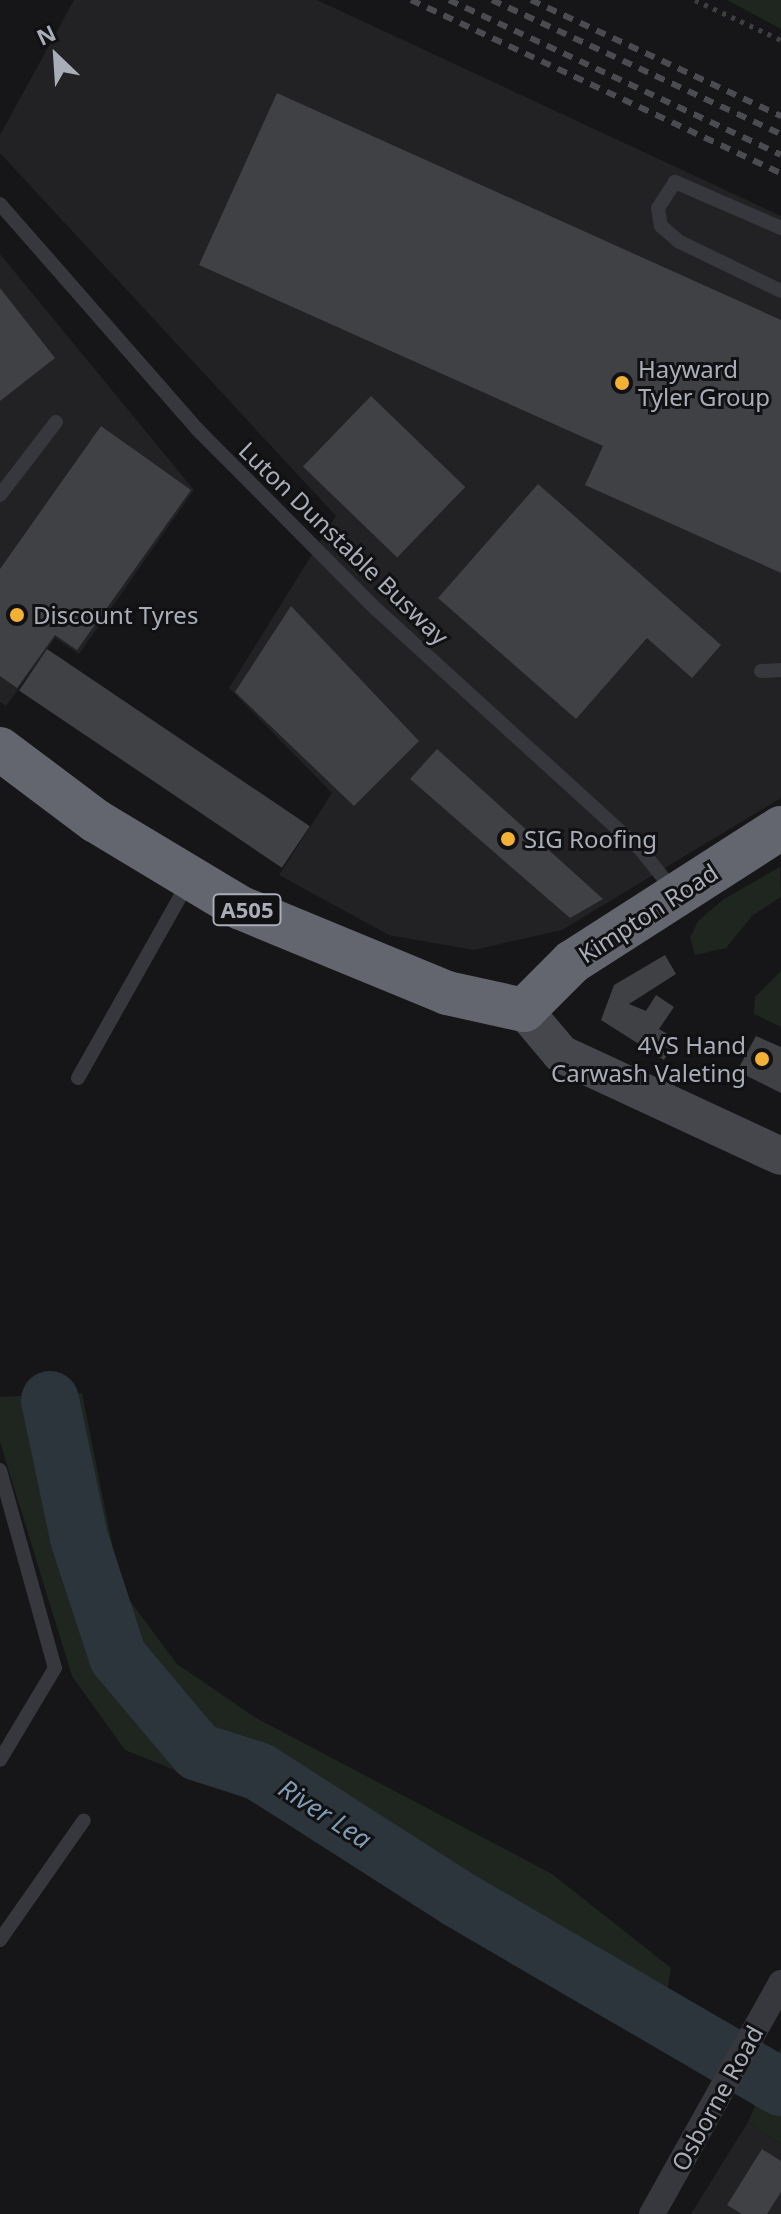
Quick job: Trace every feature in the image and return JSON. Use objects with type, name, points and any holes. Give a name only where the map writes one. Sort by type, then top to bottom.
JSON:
[{"type":"highway","name":"A505","points":[[0,749],[96,821],[241,908],[447,993],[524,1010]]},
{"type":"highway","name":"Kimpton Road","points":[[524,1010],[572,962],[781,828]]},
{"type":"main road","points":[[524,1010],[561,1054],[781,1156]]},
{"type":"street","name":"Osborne Road","points":[[652,2214],[709,2120],[781,1983]]},
{"type":"lane","points":[[781,228],[675,182],[658,208],[661,226],[678,241],[781,291]]},
{"type":"lane","name":"Luton Dunstable Busway","points":[[0,204],[197,429],[376,609],[641,850],[676,895]]},
{"type":"lane","points":[[0,495],[56,422]]},
{"type":"lane","points":[[761,671],[781,670]]},
{"type":"lane","points":[[78,1078],[190,879]]},
{"type":"lane","points":[[0,1470],[55,1668],[0,1760]]},
{"type":"lane","points":[[0,1940],[84,1820]]},
{"type":"path","points":[[695,0],[781,40]]},
{"type":"shaded area","points":[[74,0],[317,0],[781,216],[781,798],[562,930],[474,950],[389,935],[279,875],[332,793],[229,688],[336,516],[0,153],[0,135]]},
{"type":"shaded area","points":[[727,0],[781,0],[781,29]]},
{"type":"shaded area","points":[[0,254],[194,490],[79,654],[55,638],[6,706],[0,702]]},
{"type":"shaded area","points":[[780,867],[781,897],[753,915],[726,948],[695,955],[690,938],[698,921],[724,899]]},
{"type":"shaded area","points":[[781,971],[781,1027],[754,1014],[755,997]]},
{"type":"shaded area","points":[[82,1393],[121,1589],[177,1664],[256,1718],[552,1874],[671,1968],[666,1999],[649,2023],[593,2002],[287,1815],[125,1750],[72,1676],[0,1442],[0,1397]]},
{"type":"shaded area","points":[[781,2047],[781,2144],[748,2122]]},
{"type":"shaded area","points":[[748,2122],[781,2144],[781,2214],[691,2214]]},
{"type":"building","name":"Hayward Tyler Group","points":[[277,93],[781,320],[781,573],[585,485],[603,446],[199,265]]},
{"type":"building","points":[[0,288],[55,358],[0,401]]},
{"type":"building","points":[[371,396],[465,487],[397,557],[303,466]]},
{"type":"building","points":[[101,426],[191,490],[77,650],[55,635],[17,688],[0,676],[0,569]]},
{"type":"building","points":[[538,484],[721,645],[692,678],[647,638],[576,719],[438,598]]},
{"type":"building","points":[[291,606],[419,741],[354,806],[235,692]]},
{"type":"building","points":[[47,649],[310,826],[282,868],[19,690]]},
{"type":"building","name":"SIG Roofing","points":[[437,749],[603,899],[570,918],[410,779]]},
{"type":"building","points":[[665,955],[676,974],[629,1004],[646,1011],[656,995],[674,1007],[659,1029],[676,1039],[664,1060],[601,1020],[614,985]]},
{"type":"building","name":"4VS Hand Carwash Valeting","points":[[756,1036],[781,1047],[781,1093],[737,1071]]},
{"type":"building","points":[[762,2149],[781,2161],[781,2192],[767,2214],[742,2214],[727,2205]]},
{"type":"waterway","name":"River Lea","points":[[50,1400],[79,1538],[118,1657],[198,1752],[258,1771],[458,1899],[781,2087]]},
{"type":"railway","points":[[411,0],[781,173]]},
{"type":"railway","points":[[449,0],[781,155]]},
{"type":"railway","points":[[492,0],[781,134]]},
{"type":"railway","points":[[531,0],[781,116]]},
{"type":"place","name":"Hayward Tyler Group","points":[[622,383]]},
{"type":"place","name":"Discount Tyres","points":[[17,615]]},
{"type":"place","name":"SIG Roofing","points":[[508,839]]},
{"type":"place","name":"4VS Hand Carwash Valeting","points":[[762,1059]]}]
